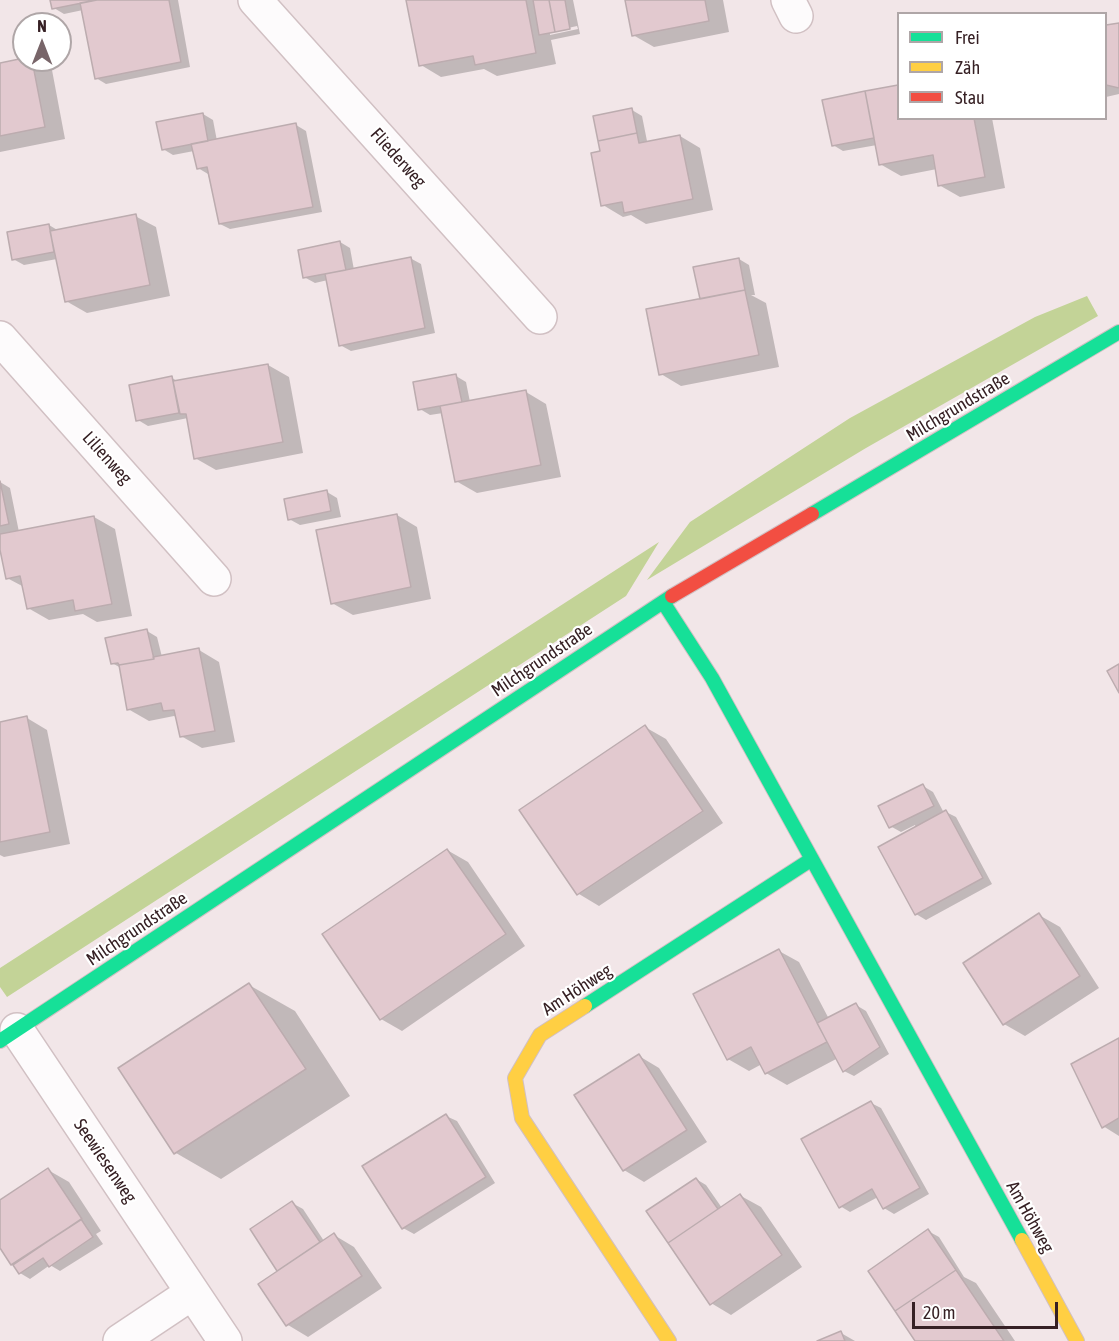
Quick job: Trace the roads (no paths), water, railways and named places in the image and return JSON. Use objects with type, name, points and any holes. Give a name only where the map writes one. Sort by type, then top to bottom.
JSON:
[{"type":"street","name":"Fliederweg","points":[[255,0],[540,317]]},
{"type":"street","name":"Milchgrundstraße","points":[[9,1035],[663,602],[1119,332]]},
{"type":"street","name":"Lilienweg","points":[[0,338],[214,579]]},
{"type":"street","name":"Am Höhweg","points":[[663,602],[712,678],[1077,1341]]},
{"type":"street","name":"Am Höhweg","points":[[669,1341],[522,1118],[515,1078],[540,1035],[812,859]]},
{"type":"street","name":"Seewiesenweg","points":[[9,1035],[225,1341]]},
{"type":"street","points":[[120,1341],[192,1293]]}]
